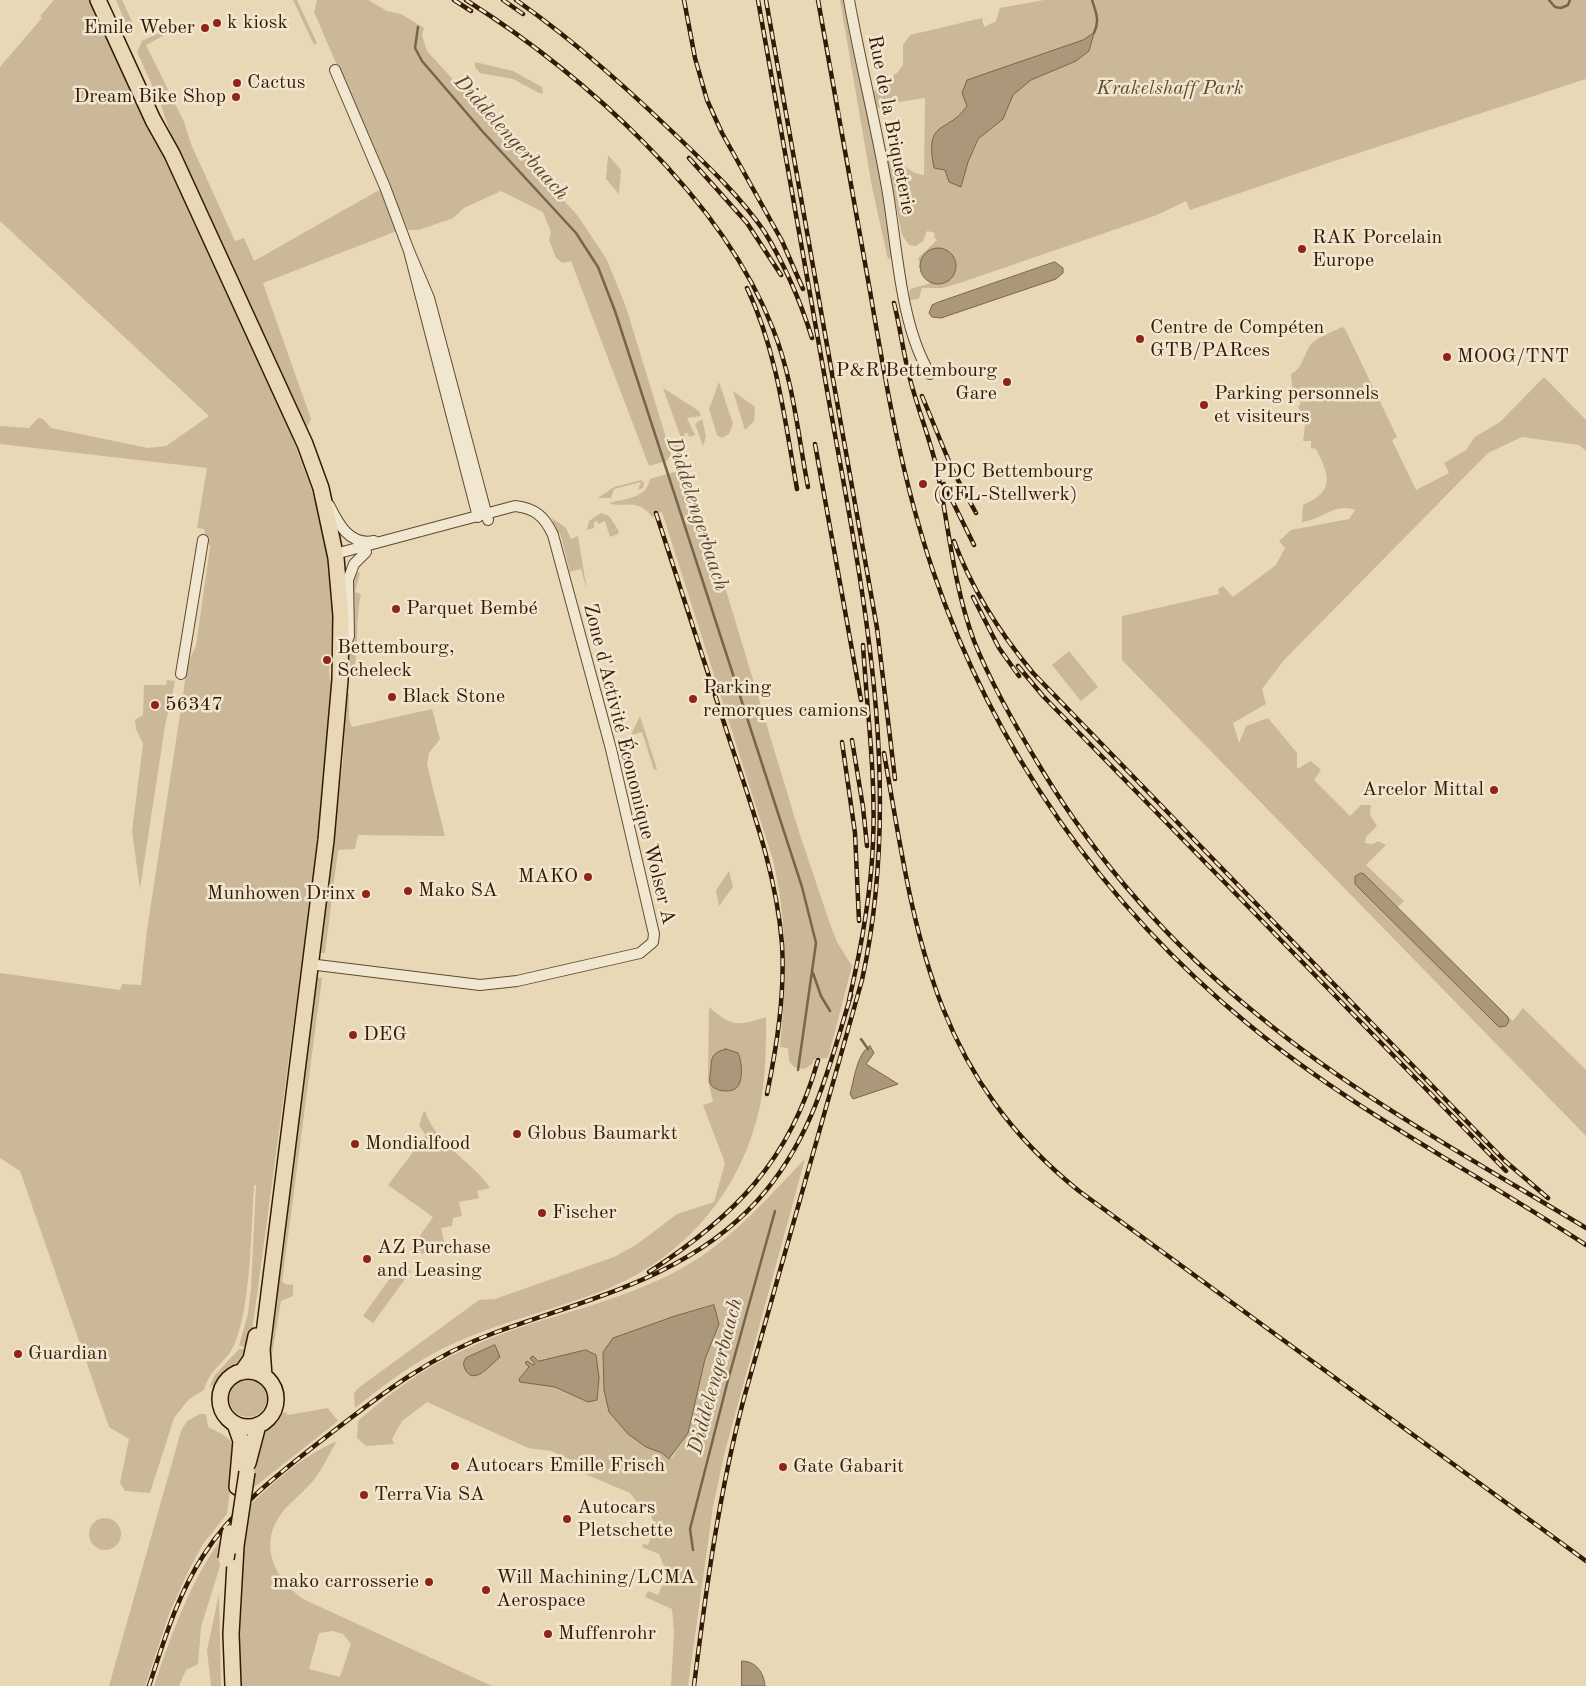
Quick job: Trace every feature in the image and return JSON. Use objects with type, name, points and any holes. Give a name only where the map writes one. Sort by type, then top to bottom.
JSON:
[{"type":"main road","points":[[100,0],[111,22],[120,31]]},
{"type":"main road","points":[[100,0],[138,88],[172,154],[296,422],[321,488],[335,556],[341,616],[341,660],[326,840],[290,1122],[285,1184],[262,1349],[264,1376]]},
{"type":"main road","points":[[107,0],[156,108],[172,154]]},
{"type":"main road","points":[[242,1372],[264,1376],[274,1388],[276,1404],[270,1417],[258,1425],[243,1427],[235,1424],[224,1413],[220,1395],[228,1380],[242,1372],[251,1359],[254,1349],[277,1181],[290,1122]]},
{"type":"main road","points":[[225,1686],[223,1634],[226,1559],[237,1487],[241,1441],[235,1424]]},
{"type":"main road","points":[[233,1686],[231,1634],[236,1546],[246,1472],[258,1425]]},
{"type":"street","name":"Rue de la Briqueterie","points":[[849,0],[886,183],[906,310],[924,365],[930,374]]},
{"type":"street","points":[[334,70],[385,186],[429,298],[481,515],[488,520],[366,552],[335,556]]},
{"type":"street","points":[[321,488],[340,526],[350,536],[363,542],[481,515]]},
{"type":"street","name":"Zone d'Activité Économique Wolser A","points":[[309,964],[480,985],[517,982],[640,954],[653,942],[654,934],[611,749],[553,535],[547,521],[526,507],[515,506],[335,556]]},
{"type":"street","points":[[181,674],[203,540]]},
{"type":"street","points":[[341,660],[349,636],[348,580],[354,564],[366,552]]},
{"type":"green space","points":[[54,0],[94,0],[113,43],[110,44],[131,93],[147,121],[282,409],[312,491],[326,544],[332,597],[333,621],[329,671],[332,692],[325,789],[250,1347],[239,1346],[248,1313],[251,1288],[256,1185],[254,1186],[247,1288],[235,1343],[232,1350],[211,1375],[204,1390],[189,1399],[174,1418],[150,1493],[125,1491],[120,1483],[129,1439],[109,1427],[20,1171],[0,1158],[0,973],[120,990],[122,984],[141,985],[147,930],[188,662],[196,646],[210,547],[204,529],[197,528],[207,468],[0,444],[0,426],[29,428],[38,418],[43,419],[51,428],[148,448],[166,446],[209,416],[0,221],[0,67],[42,18],[40,16]]},
{"type":"green space","points":[[116,0],[122,0],[135,28],[127,26]]},
{"type":"green space","points":[[293,0],[297,0],[317,43],[314,45]]},
{"type":"green space","points":[[317,0],[368,0],[387,11],[401,14],[424,28],[422,35],[427,51],[578,216],[607,260],[626,307],[671,454],[667,461],[649,466],[571,261],[563,263],[556,258],[549,240],[551,232],[543,212],[501,191],[464,208],[453,218],[419,230],[408,230],[314,12]]},
{"type":"green space","points":[[840,0],[844,0],[895,255],[888,259],[872,187]]},
{"type":"green space","name":"Krakelshaff Park","points":[[1044,0],[1586,0],[1586,79],[1190,210],[1186,201],[1157,215],[960,283],[942,288],[922,288],[919,299],[909,300],[910,289],[931,283],[925,279],[918,258],[937,240],[934,237],[935,233],[927,231],[923,241],[916,246],[909,245],[902,235],[886,156],[889,154],[909,170],[924,175],[925,98],[886,104],[886,107],[875,108],[872,93],[898,72],[903,65],[903,45],[910,35],[982,18],[984,27],[996,21],[1000,8]]},
{"type":"green space","points":[[163,31],[165,35],[146,45],[184,122],[191,144],[235,241],[244,238],[254,261],[381,189],[397,231],[263,283],[311,419],[307,427],[176,151],[161,105],[137,52],[142,41]]},
{"type":"green space","points":[[475,62],[513,71],[542,87],[543,92],[542,94],[539,93],[513,79],[480,73],[475,67]]},
{"type":"green space","points":[[608,155],[621,170],[619,194],[606,179]]},
{"type":"green space","points":[[1342,327],[1345,329],[1397,437],[1392,440],[1416,490],[1449,473],[1444,463],[1466,450],[1475,437],[1500,422],[1544,377],[1586,420],[1586,451],[1579,445],[1522,437],[1488,453],[1284,660],[1262,689],[1266,704],[1233,723],[1239,743],[1246,726],[1268,718],[1297,753],[1297,769],[1311,761],[1321,770],[1314,780],[1350,816],[1361,805],[1371,805],[1370,815],[1377,826],[1366,837],[1365,843],[1373,844],[1378,841],[1386,845],[1366,865],[1404,901],[1398,907],[1364,874],[1509,1021],[1508,1017],[1513,1021],[1523,1008],[1586,1070],[1586,1136],[1122,660],[1122,616],[1219,594],[1218,589],[1223,586],[1233,597],[1276,565],[1285,548],[1279,541],[1291,530],[1349,519],[1355,510],[1341,508],[1302,522],[1303,505],[1320,494],[1325,489],[1327,482],[1324,468],[1316,449],[1311,448],[1311,441],[1303,441],[1305,426],[1298,406],[1301,404],[1298,396],[1293,398],[1291,374],[1300,366],[1314,341]]},
{"type":"green space","points":[[719,382],[733,424],[729,434],[722,438],[717,435],[709,409]]},
{"type":"green space","points":[[663,388],[699,411],[701,416],[687,418],[695,435],[689,437],[688,433],[684,434],[686,444],[672,449],[671,443],[681,438]]},
{"type":"green space","points":[[733,391],[755,407],[754,421],[745,430]]},
{"type":"green space","points":[[702,419],[706,437],[703,446],[695,424]]},
{"type":"green space","points":[[678,471],[685,476],[713,547],[799,832],[837,942],[852,966],[828,1058],[814,1059],[812,1064],[804,1069],[794,1067],[789,1061],[788,1048],[780,1047],[785,953],[778,884],[773,860],[662,512],[656,513],[653,518],[647,511],[636,505],[609,503],[634,497],[648,486],[650,479]]},
{"type":"green space","points":[[641,480],[644,483],[643,488],[638,490],[641,482],[614,489],[611,498],[598,498],[614,487]]},
{"type":"green space","points":[[601,513],[609,516],[619,531],[618,534],[610,537],[605,521],[598,524],[597,521],[594,522],[594,528],[587,530],[589,521]]},
{"type":"green space","points":[[552,518],[566,528],[571,539],[578,536],[587,591],[581,569],[570,572],[560,533],[557,533]]},
{"type":"green space","points":[[354,571],[360,573],[355,592],[361,594],[354,672],[349,674],[347,662],[352,631]]},
{"type":"green space","points":[[1069,651],[1098,687],[1081,701],[1052,665]]},
{"type":"green space","points":[[167,680],[175,681],[165,726],[140,889],[132,831],[143,744],[136,729],[135,720],[143,715],[144,685],[166,685]]},
{"type":"green space","points":[[346,693],[349,693],[349,719],[352,727],[432,709],[440,739],[429,753],[427,765],[445,836],[358,835],[355,849],[338,850],[325,953],[319,953],[343,760]]},
{"type":"green space","points":[[640,716],[657,769],[654,770],[642,732],[631,735]]},
{"type":"green space","points":[[729,871],[733,887],[719,906],[716,890]]},
{"type":"green space","points":[[315,977],[322,978],[282,1282],[288,1285],[293,1284],[293,1296],[281,1301],[269,1372],[268,1361]]},
{"type":"green space","points":[[709,1007],[724,1018],[735,1023],[766,1017],[766,1038],[763,1090],[753,1132],[741,1162],[726,1191],[707,1216],[685,1240],[660,1260],[632,1277],[602,1291],[484,1331],[446,1347],[399,1375],[355,1408],[354,1394],[357,1389],[479,1300],[495,1299],[614,1257],[636,1245],[677,1214],[714,1202],[725,1163],[703,1105],[713,1102],[708,1081]]},
{"type":"green space","points":[[425,1111],[438,1135],[474,1169],[490,1188],[477,1191],[479,1198],[459,1202],[462,1216],[453,1218],[452,1226],[441,1228],[444,1242],[429,1245],[427,1252],[421,1254],[410,1250],[433,1217],[388,1185],[426,1135],[419,1126]]},
{"type":"green space","points":[[805,1159],[724,1455],[713,1507],[688,1686],[671,1686],[674,1632],[672,1609],[645,1597],[648,1591],[658,1595],[666,1577],[660,1575],[664,1566],[659,1554],[642,1547],[643,1544],[648,1545],[653,1529],[651,1515],[646,1503],[640,1506],[630,1493],[566,1466],[569,1459],[551,1451],[528,1448],[427,1402],[402,1421],[392,1439],[394,1444],[366,1446],[357,1438],[358,1421],[413,1378],[458,1352],[527,1325],[633,1291],[684,1267],[718,1244],[733,1231]],"holes":[[[714,1305],[719,1324],[705,1359],[688,1433],[672,1458],[669,1459],[662,1453],[613,1338],[675,1316]],[[546,1358],[588,1402],[555,1387],[520,1382],[529,1367],[526,1361],[533,1365]]]},
{"type":"green space","points":[[400,1264],[411,1271],[373,1323],[363,1316]]},
{"type":"green space","points":[[239,1349],[247,1349],[241,1366],[227,1373],[209,1388],[214,1376]]},
{"type":"green space","points":[[248,1379],[261,1385],[267,1398],[261,1411],[248,1417],[235,1411],[229,1398],[235,1385]]},
{"type":"green space","points":[[328,1408],[338,1421],[248,1492],[242,1432],[258,1429],[286,1412],[288,1415]]},
{"type":"green space","points":[[200,1414],[206,1414],[208,1427],[227,1437],[235,1448],[227,1514],[203,1544],[188,1572],[169,1614],[145,1686],[109,1686],[181,1431],[187,1421]]},
{"type":"green space","points":[[337,1441],[316,1477],[284,1510],[276,1522],[271,1535],[272,1559],[284,1580],[303,1599],[492,1686],[238,1686],[236,1633],[246,1509],[289,1470],[324,1447]],"holes":[[[333,1631],[343,1634],[351,1644],[340,1677],[309,1669],[319,1633]]]},
{"type":"green space","points":[[105,1518],[111,1519],[116,1523],[120,1528],[120,1540],[116,1545],[111,1549],[105,1550],[99,1549],[94,1545],[90,1540],[89,1534],[90,1528],[94,1523],[99,1519]]},
{"type":"green space","points":[[224,1535],[220,1566],[201,1627],[198,1664],[186,1670],[179,1686],[154,1686],[183,1608],[201,1571]]},
{"type":"green space","points":[[219,1594],[221,1686],[211,1686],[207,1650]]},
{"type":"shaded area","points":[[1094,33],[1089,51],[1076,61],[1031,80],[1013,95],[1003,119],[978,139],[968,162],[961,187],[949,182],[945,170],[934,168],[932,141],[939,129],[952,121],[967,106],[962,93],[967,80],[1083,40]]},
{"type":"shaded area","points":[[938,248],[945,249],[951,253],[955,259],[955,273],[951,279],[945,283],[938,284],[931,283],[925,279],[921,273],[920,266],[921,259],[925,253],[931,249]]},
{"type":"shaded area","points":[[1055,262],[1063,268],[1063,273],[1056,279],[941,318],[932,317],[929,313],[932,305],[936,303]]},
{"type":"shaded area","points":[[1361,873],[1508,1017],[1509,1021],[1506,1026],[1499,1027],[1355,884],[1355,877]]},
{"type":"shaded area","points":[[870,1046],[874,1053],[866,1064],[898,1084],[853,1099],[850,1094],[857,1067],[862,1054]]},
{"type":"shaded area","points":[[726,1049],[738,1053],[741,1077],[735,1089],[725,1091],[714,1088],[710,1083],[710,1079],[713,1057],[719,1051]]},
{"type":"shaded area","points":[[714,1305],[719,1324],[705,1359],[688,1433],[669,1459],[662,1453],[646,1447],[628,1434],[609,1412],[604,1390],[603,1352],[613,1338],[675,1316]]},
{"type":"shaded area","points":[[495,1345],[500,1357],[478,1375],[473,1376],[469,1374],[464,1364],[466,1358]]},
{"type":"shaded area","points":[[586,1350],[596,1355],[599,1378],[597,1400],[588,1402],[555,1387],[520,1382],[519,1379],[529,1367],[525,1363],[527,1361],[533,1365],[535,1364],[530,1358],[533,1356],[538,1361]]},
{"type":"shaded area","points":[[742,1661],[755,1665],[761,1672],[765,1686],[742,1686]]},
{"type":"waterway","points":[[1092,0],[1097,20],[1094,33]]},
{"type":"waterway","points":[[1549,0],[1555,7],[1561,8],[1568,5],[1570,0]]},
{"type":"waterway","name":"Diddelengerbaach","points":[[418,27],[415,48],[422,61],[483,132],[576,233],[598,267],[615,311],[802,887],[816,943],[798,1070]]},
{"type":"waterway","points":[[813,973],[821,996],[830,1011]]},
{"type":"waterway","points":[[861,1039],[868,1049]]},
{"type":"waterway","name":"Diddelengerbaach","points":[[693,1550],[690,1529],[728,1380],[775,1211]]},
{"type":"railway","points":[[454,0],[471,11]]},
{"type":"railway","points":[[466,0],[511,30],[556,64],[601,102],[644,143],[684,186],[720,232],[750,280],[780,348],[786,367],[808,487]]},
{"type":"railway","points":[[503,0],[523,14]]},
{"type":"railway","points":[[516,0],[560,33],[623,86],[694,153],[736,196],[764,231],[779,257],[797,296],[812,338]]},
{"type":"railway","points":[[684,0],[695,58],[707,100],[722,133],[782,241],[803,289]]},
{"type":"railway","points":[[694,1686],[709,1577],[727,1469],[744,1398],[862,980],[874,908],[880,836],[875,692],[866,621],[843,478],[758,0]]},
{"type":"railway","points":[[766,0],[877,628],[895,779]]},
{"type":"railway","points":[[818,0],[889,397],[912,502],[933,571],[958,636],[987,700],[1021,761],[1059,819],[1100,875],[1146,928],[1195,978],[1248,1024],[1288,1055],[1371,1112],[1586,1245]]},
{"type":"railway","points":[[689,158],[747,223],[781,275]]},
{"type":"railway","points":[[747,288],[766,336],[773,361],[797,489]]},
{"type":"railway","points":[[894,303],[909,375],[935,461],[961,600],[974,641],[997,691],[1023,739],[1064,805],[1088,838],[1140,902],[1197,962],[1297,1046],[1418,1128],[1586,1228]]},
{"type":"railway","points":[[922,396],[953,471],[976,513]]},
{"type":"railway","points":[[815,444],[861,700]]},
{"type":"railway","points":[[944,484],[974,545]]},
{"type":"railway","points":[[656,513],[752,808],[774,889],[779,916],[783,963],[777,1038],[767,1094]]},
{"type":"railway","points":[[954,541],[978,594],[998,627],[1033,673],[1505,1161],[1548,1198]]},
{"type":"railway","points":[[973,597],[999,648],[1019,676]]},
{"type":"railway","points":[[849,1000],[865,922],[870,882],[874,818],[863,645]]},
{"type":"railway","points":[[1018,666],[1043,696],[1506,1171]]},
{"type":"railway","points":[[852,740],[863,807],[867,846]]},
{"type":"railway","points":[[842,742],[855,833],[859,921]]},
{"type":"railway","points":[[884,753],[895,818],[920,938],[937,993],[960,1046],[990,1097],[1029,1145],[1079,1191],[1586,1561]]},
{"type":"railway","points":[[149,1686],[178,1603],[203,1556],[215,1538],[244,1506],[292,1463],[406,1378],[448,1353],[494,1333],[600,1297],[668,1268],[699,1249],[729,1227],[757,1201],[776,1178],[792,1154],[805,1129],[826,1077],[851,995]]},
{"type":"railway","points":[[649,1272],[707,1230],[755,1183],[775,1157],[792,1128],[806,1096],[818,1060]]},
{"type":"place","name":"k kiosk","points":[[217,23]]},
{"type":"place","name":"Emile Weber","points":[[205,28]]},
{"type":"place","name":"Cactus","points":[[237,83]]},
{"type":"place","name":"Dream Bike Shop","points":[[236,97]]},
{"type":"place","name":"RAK Porcelain Europe","points":[[1302,249]]},
{"type":"place","name":"Centre de Compéten GTB/PARces","points":[[1140,339]]},
{"type":"place","name":"MOOG/TNT","points":[[1447,357]]},
{"type":"place","name":"P&R Bettembourg Gare","points":[[1007,382]]},
{"type":"place","name":"Parking personnels et visiteurs","points":[[1204,405]]},
{"type":"place","name":"PDC Bettembourg (CFL-Stellwerk)","points":[[923,484]]},
{"type":"place","name":"Parquet Bembé","points":[[396,609]]},
{"type":"place","name":"Bettembourg, Scheleck","points":[[327,660]]},
{"type":"place","name":"Black Stone","points":[[392,697]]},
{"type":"place","name":"Parking remorques camions","points":[[693,699]]},
{"type":"place","name":"56347","points":[[155,705]]},
{"type":"place","name":"Arcelor Mittal","points":[[1494,790]]},
{"type":"place","name":"MAKO","points":[[588,877]]},
{"type":"place","name":"Mako SA","points":[[408,891]]},
{"type":"place","name":"Munhowen Drinx","points":[[366,894]]},
{"type":"place","name":"DEG","points":[[353,1035]]},
{"type":"place","name":"Globus Baumarkt","points":[[517,1134]]},
{"type":"place","name":"Mondialfood","points":[[355,1144]]},
{"type":"place","name":"Fischer","points":[[542,1213]]},
{"type":"place","name":"AZ Purchase and Leasing","points":[[367,1259]]},
{"type":"place","name":"Guardian","points":[[18,1354]]},
{"type":"place","name":"Autocars Emille Frisch","points":[[455,1466]]},
{"type":"place","name":"Gate Gabarit","points":[[783,1467]]},
{"type":"place","name":"TerraVia SA","points":[[364,1495]]},
{"type":"place","name":"Autocars Pletschette","points":[[567,1519]]},
{"type":"place","name":"mako carrosserie","points":[[429,1582]]},
{"type":"place","name":"Will Machining/LCMA Aerospace","points":[[486,1590]]},
{"type":"place","name":"Muffenrohr","points":[[548,1634]]}]
